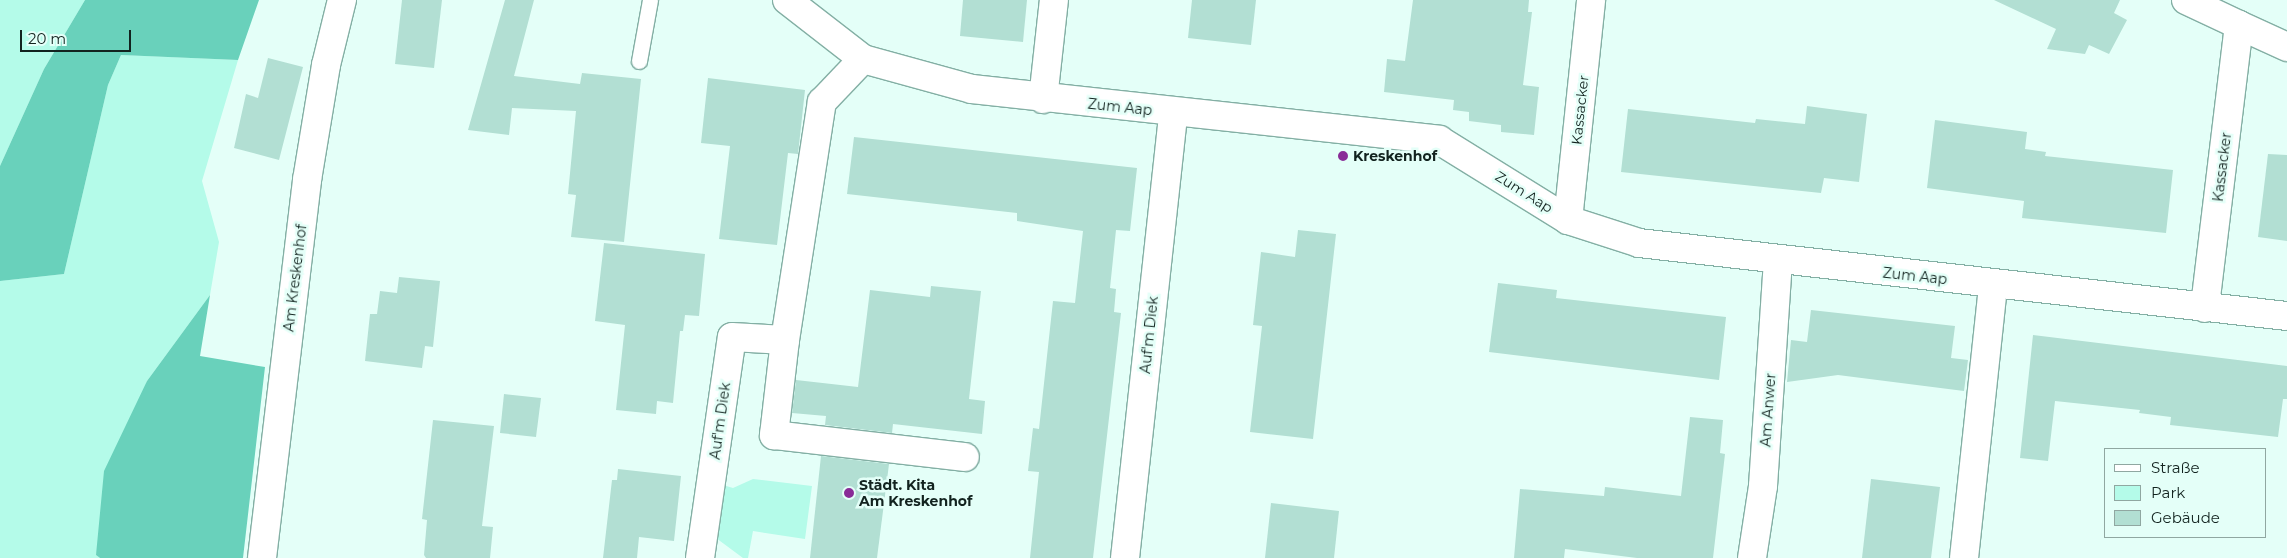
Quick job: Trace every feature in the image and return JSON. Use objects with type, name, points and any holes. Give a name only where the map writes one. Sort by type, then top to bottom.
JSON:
[{"type":"street","name":"Am Kreskenhof","points":[[262,558],[307,180],[326,65],[342,0]]},
{"type":"street","name":"Zum Aap","points":[[787,0],[863,59],[972,90],[1440,140],[1568,220],[1639,243],[1778,261],[2287,316]]},
{"type":"street","points":[[1043,99],[1054,0]]},
{"type":"street","name":"Kassacker","points":[[1568,220],[1592,0]]},
{"type":"street","points":[[2186,0],[2287,47]]},
{"type":"street","name":"Kassacker","points":[[2204,308],[2239,25]]},
{"type":"street","points":[[863,59],[822,102],[785,340],[774,435],[965,457]]},
{"type":"street","name":"Auf'm Diek","points":[[1125,558],[1173,112]]},
{"type":"street","name":"Am Anwer","points":[[1752,558],[1763,486],[1778,261]]},
{"type":"street","points":[[1964,558],[1993,285]]},
{"type":"street","name":"Auf'm Diek","points":[[700,558],[732,337],[785,340]]},
{"type":"lane","points":[[640,61],[650,0]]},
{"type":"green space","points":[[0,0],[85,0],[44,69],[0,166]]},
{"type":"green space","points":[[85,0],[259,0],[238,60],[121,55],[108,85],[64,274],[0,281],[0,166],[44,69]]},
{"type":"green space","points":[[121,55],[238,60],[202,181],[219,242],[210,295],[147,381],[96,555],[100,558],[0,558],[0,281],[64,274],[108,85]]},
{"type":"green space","points":[[210,295],[200,356],[265,367],[243,558],[100,558],[96,555],[104,471],[147,381]]},
{"type":"green space","points":[[753,479],[812,486],[805,539],[753,531],[748,558],[743,558],[716,538],[723,485],[733,488]]},
{"type":"building","points":[[402,0],[442,0],[434,68],[395,64]]},
{"type":"building","points":[[505,0],[534,0],[514,76],[580,84],[582,73],[641,79],[624,242],[571,237],[576,195],[568,194],[576,111],[512,108],[509,135],[468,130]]},
{"type":"building","points":[[963,0],[1027,0],[1023,42],[960,36]]},
{"type":"building","points":[[1192,0],[1256,0],[1251,45],[1188,38]]},
{"type":"building","points":[[1413,0],[1529,0],[1528,12],[1532,12],[1523,85],[1539,87],[1534,135],[1501,132],[1501,125],[1469,121],[1469,112],[1453,110],[1454,100],[1384,92],[1387,59],[1405,61]]},
{"type":"building","points":[[1994,0],[2120,0],[2114,13],[2127,20],[2109,54],[2089,45],[2085,54],[2047,49],[2056,29]]},
{"type":"building","points":[[268,58],[303,67],[279,160],[234,148],[246,94],[258,98]]},
{"type":"building","points":[[708,78],[805,90],[798,154],[788,153],[777,245],[719,239],[730,146],[701,143]]},
{"type":"building","points":[[1807,106],[1867,114],[1859,182],[1824,178],[1821,193],[1621,172],[1628,109],[1755,123],[1756,119],[1805,124]]},
{"type":"building","points":[[1935,120],[2027,132],[2025,149],[2046,152],[2045,156],[2173,170],[2166,233],[2022,218],[2024,201],[1927,188]]},
{"type":"building","points":[[854,137],[1137,168],[1130,231],[1116,230],[1110,288],[1116,289],[1114,312],[1121,313],[1093,558],[1030,558],[1039,472],[1028,471],[1033,428],[1039,429],[1053,301],[1075,303],[1083,231],[1017,221],[1017,213],[847,194]]},
{"type":"building","points":[[2268,154],[2287,155],[2287,241],[2258,237]]},
{"type":"building","points":[[1298,230],[1336,234],[1313,439],[1250,432],[1262,326],[1253,325],[1261,252],[1295,257]]},
{"type":"building","points":[[604,243],[705,254],[699,316],[685,315],[683,331],[680,331],[673,403],[657,401],[656,414],[616,410],[625,325],[595,321]]},
{"type":"building","points":[[399,277],[440,281],[433,347],[425,346],[422,368],[365,361],[370,314],[377,314],[380,291],[397,293]]},
{"type":"building","points":[[1498,283],[1557,290],[1556,298],[1726,317],[1719,380],[1489,352]]},
{"type":"building","points":[[931,286],[981,291],[969,399],[985,401],[982,434],[893,424],[892,433],[825,425],[826,416],[792,413],[796,380],[858,387],[870,290],[930,297]]},
{"type":"building","points":[[1811,310],[1955,326],[1951,358],[1968,360],[1964,391],[1838,375],[1787,382],[1791,340],[1807,342]]},
{"type":"building","points":[[2033,335],[2287,366],[2287,399],[2283,399],[2278,437],[2170,425],[2171,417],[2139,413],[2140,410],[2055,401],[2048,461],[2020,458]]},
{"type":"building","points":[[504,394],[541,398],[536,437],[500,433]]},
{"type":"building","points":[[1690,417],[1723,420],[1720,453],[1725,454],[1713,558],[1637,558],[1565,549],[1564,558],[1514,558],[1520,489],[1604,496],[1605,487],[1681,496]]},
{"type":"building","points":[[433,420],[494,426],[482,526],[493,527],[490,558],[426,558],[424,555],[427,520],[422,519]]},
{"type":"building","points":[[821,456],[889,464],[877,558],[810,558]]},
{"type":"building","points":[[618,469],[681,476],[674,541],[639,537],[637,558],[603,558],[612,480],[617,480]]},
{"type":"building","points":[[1871,479],[1940,487],[1931,558],[1862,558]]},
{"type":"building","points":[[1271,503],[1339,511],[1334,558],[1265,558]]},
{"type":"place","name":"Kreskenhof","points":[[1343,156]]},
{"type":"place","name":"Städt. Kita Am Kreskenhof","points":[[849,493]]}]
